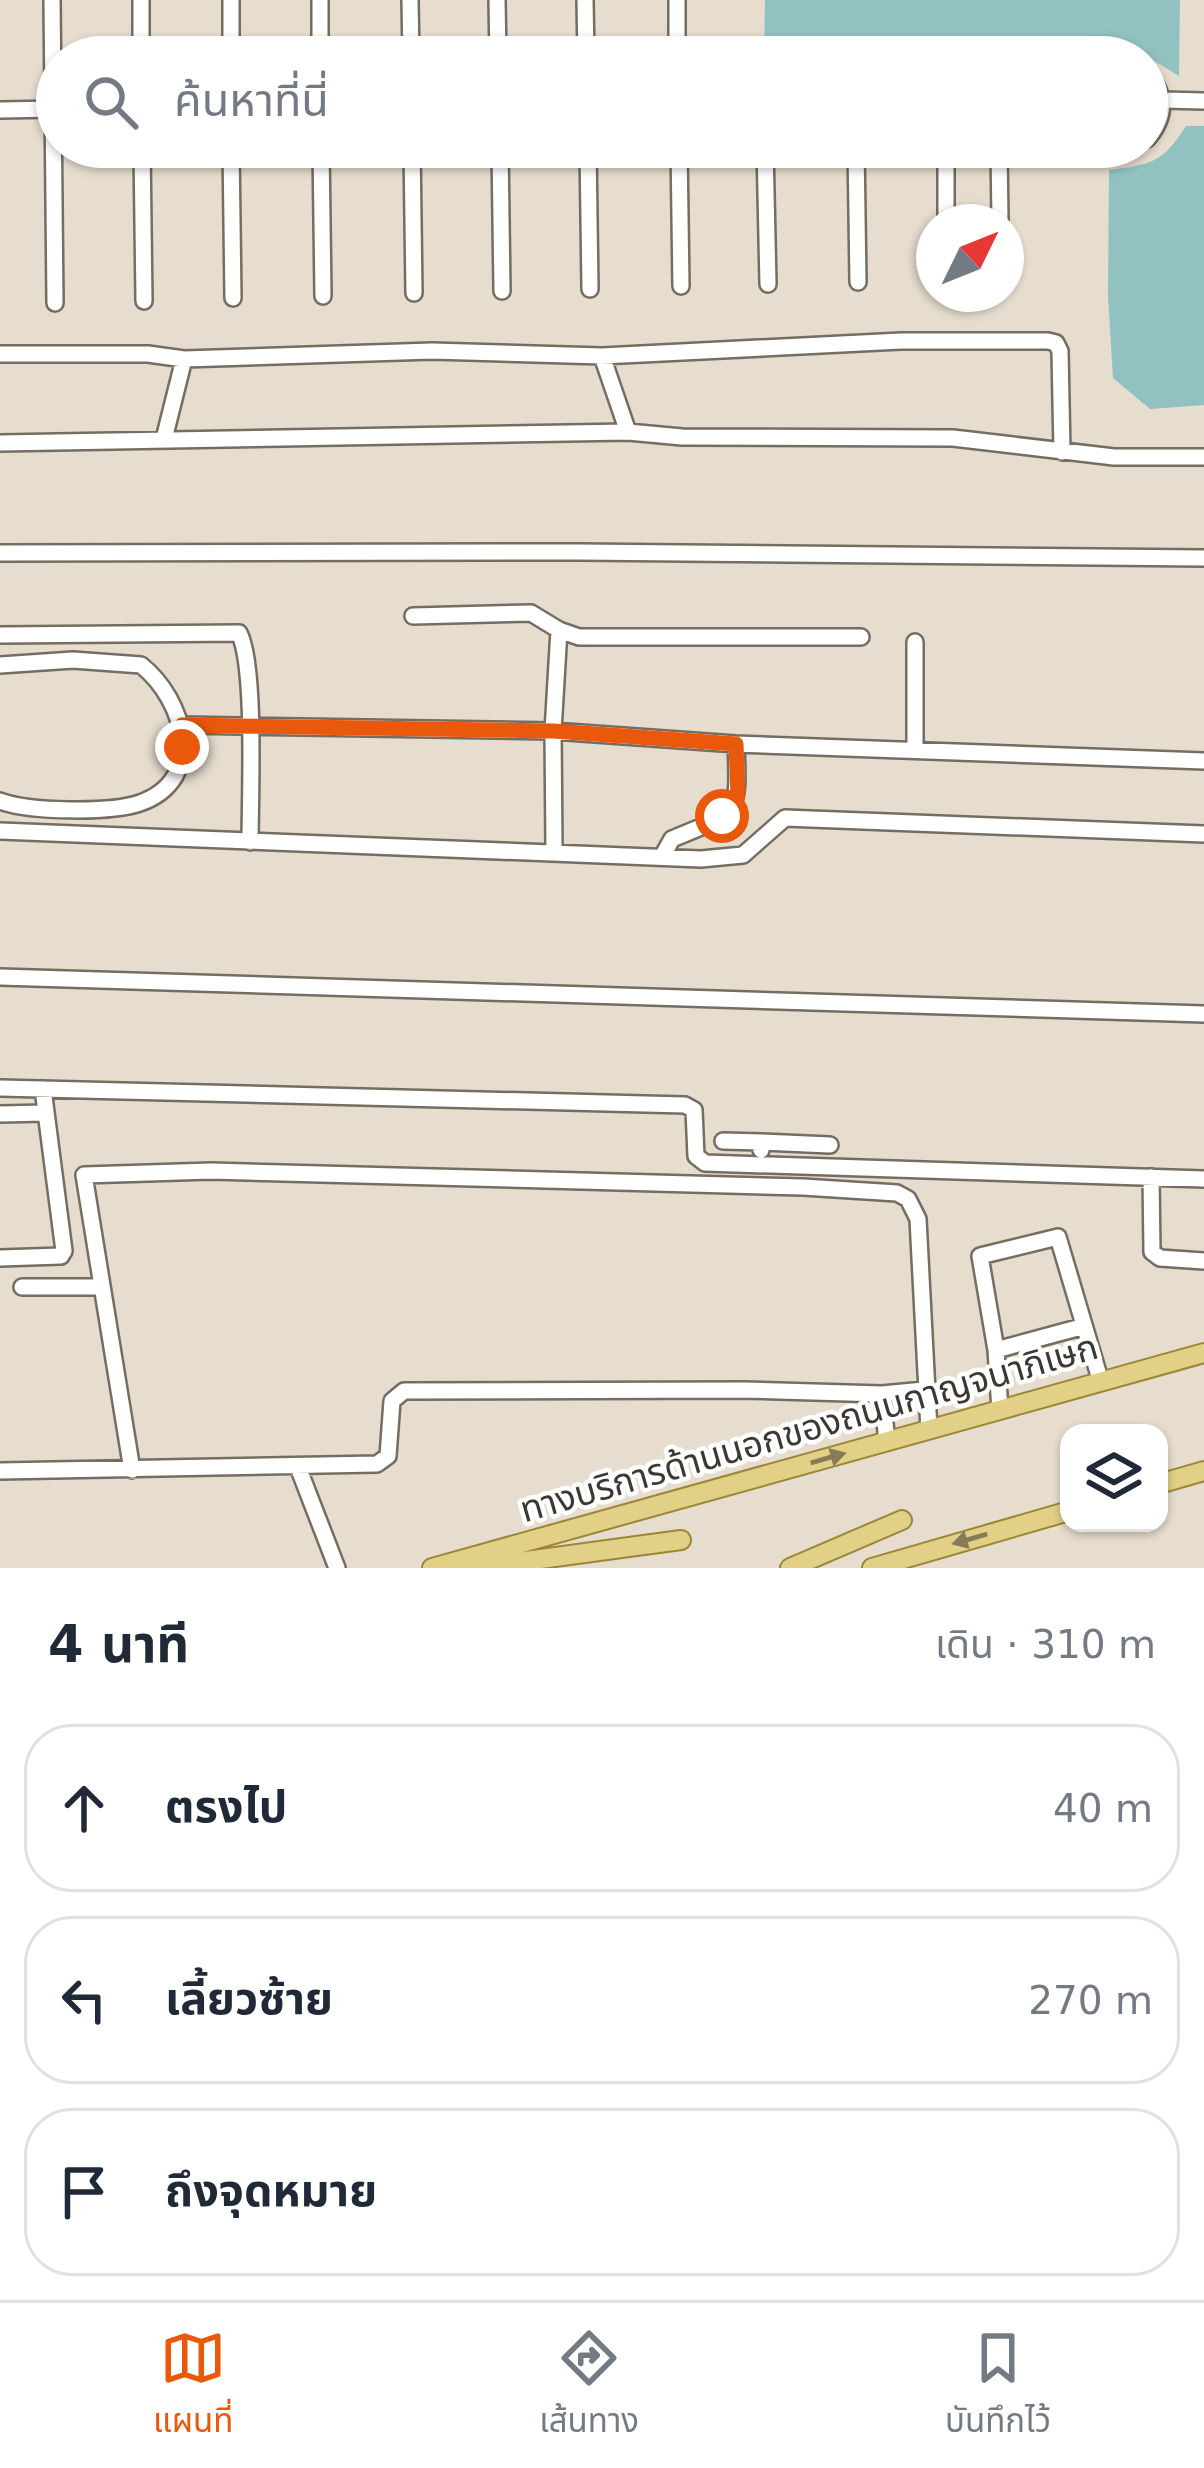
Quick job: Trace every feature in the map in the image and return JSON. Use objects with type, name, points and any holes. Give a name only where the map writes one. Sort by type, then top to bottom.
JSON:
[{"type":"main road","name":"ทางบริการด้านนอกของถนนกาญจนาภิเษก","points":[[432,1568],[1204,1353]]},
{"type":"main road","points":[[1168,1481],[1204,1471]]},
{"type":"main road","points":[[872,1568],[1060,1513]]},
{"type":"main road","points":[[790,1568],[902,1520]]},
{"type":"main road","points":[[474,1568],[681,1540]]},
{"type":"street","points":[[52,0],[53,36]]},
{"type":"street","points":[[141,0],[141,36]]},
{"type":"street","points":[[231,0],[231,36]]},
{"type":"street","points":[[320,0],[320,36]]},
{"type":"street","points":[[410,0],[411,36]]},
{"type":"street","points":[[497,0],[498,36]]},
{"type":"street","points":[[585,0],[586,36]]},
{"type":"street","points":[[676,0],[677,36]]},
{"type":"street","points":[[1168,100],[1204,101]]},
{"type":"street","points":[[0,110],[36,109]]},
{"type":"street","points":[[55,168],[55,303]]},
{"type":"street","points":[[142,168],[144,301]]},
{"type":"street","points":[[231,168],[233,298]]},
{"type":"street","points":[[321,168],[323,296]]},
{"type":"street","points":[[412,168],[414,293]]},
{"type":"street","points":[[500,168],[502,291]]},
{"type":"street","points":[[588,168],[590,289]]},
{"type":"street","points":[[679,168],[681,286]]},
{"type":"street","points":[[765,168],[768,284]]},
{"type":"street","points":[[856,168],[857,282]]},
{"type":"street","points":[[946,168],[946,204]]},
{"type":"street","points":[[999,168],[1000,204]]},
{"type":"street","points":[[0,354],[148,354],[184,359],[432,351],[602,356],[902,341],[1048,341],[1060,351],[1062,452]]},
{"type":"street","points":[[602,356],[628,432]]},
{"type":"street","points":[[164,439],[184,359]]},
{"type":"street","points":[[0,443],[628,432],[682,437],[953,438],[1114,457],[1204,457]]},
{"type":"street","points":[[0,554],[602,552],[1204,558]]},
{"type":"street","points":[[413,616],[531,614],[580,637],[861,637]]},
{"type":"street","points":[[554,850],[553,731],[559,631]]},
{"type":"street","points":[[0,634],[239,633],[245,648],[250,726],[250,842]]},
{"type":"street","points":[[915,642],[915,750]]},
{"type":"street","points":[[0,665],[73,661],[141,665],[170,693],[182,725],[176,771],[143,802],[61,810],[0,801]]},
{"type":"street","points":[[182,725],[553,731],[736,744],[1204,761]]},
{"type":"street","points":[[663,856],[672,839],[716,821],[734,805],[738,795],[736,744]]},
{"type":"street","points":[[0,831],[736,857],[785,818],[1204,834]]},
{"type":"street","points":[[0,977],[1204,1014]]},
{"type":"street","points":[[0,1088],[685,1105],[694,1110],[699,1162],[1204,1179]]},
{"type":"street","points":[[0,1258],[62,1256],[44,1089]]},
{"type":"street","points":[[0,1114],[45,1113]]},
{"type":"street","points":[[723,1141],[830,1145]]},
{"type":"street","points":[[760,1165],[761,1142]]},
{"type":"street","points":[[53,1176],[233,1172],[803,1186],[897,1193],[908,1199],[917,1220],[929,1430]]},
{"type":"street","points":[[84,1175],[132,1470]]},
{"type":"street","points":[[1151,1178],[1152,1252],[1160,1258],[1204,1261]]},
{"type":"street","points":[[1000,1410],[996,1350],[980,1256],[1058,1237],[1100,1379]]},
{"type":"street","points":[[22,1288],[102,1287]]},
{"type":"street","points":[[996,1350],[1082,1327]]},
{"type":"street","points":[[0,1471],[382,1462],[388,1456],[392,1400],[404,1391],[882,1394],[924,1390]]},
{"type":"street","points":[[882,1394],[887,1442]]},
{"type":"street","points":[[298,1467],[337,1568]]},
{"type":"water","points":[[765,0],[1180,0],[1179,76],[1168,70],[1168,36],[764,36]]},
{"type":"water","points":[[1186,126],[1204,126],[1204,405],[1150,409],[1113,378],[1109,170],[1168,168],[1170,148]]},
{"type":"route","points":[[182,747],[182,725],[553,731],[736,744],[738,795],[722,816]]}]
